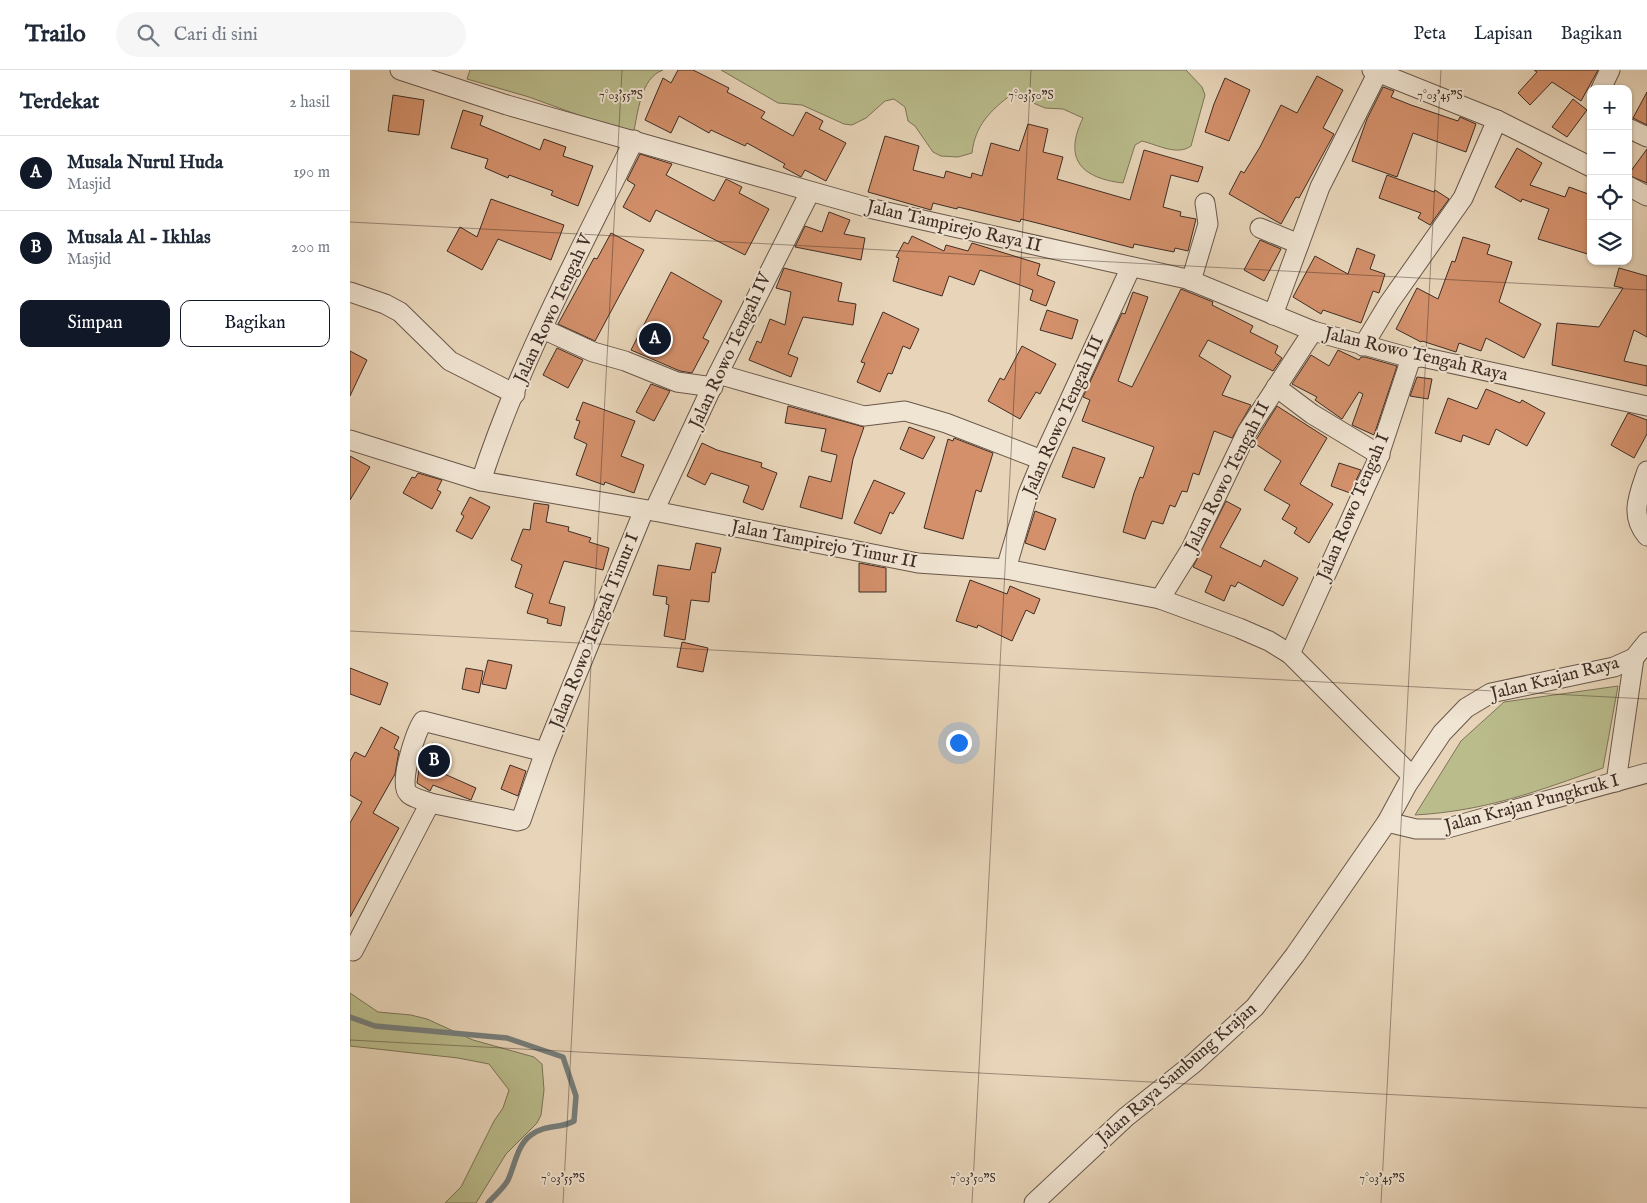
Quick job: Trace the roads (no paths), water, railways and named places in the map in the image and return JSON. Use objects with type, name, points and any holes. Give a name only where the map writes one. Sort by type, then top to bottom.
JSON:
[{"type":"street","name":"Jalan Tampirejo Raya II","points":[[400,70],[507,106],[634,140],[810,192],[993,237],[1191,281],[1273,315]]},
{"type":"street","points":[[1603,85],[1610,70]]},
{"type":"street","points":[[1273,315],[1320,187],[1376,71],[1497,120],[1587,164]]},
{"type":"street","points":[[1363,346],[1394,296],[1463,198],[1497,120]]},
{"type":"street","points":[[1632,130],[1647,137]]},
{"type":"street","name":"Jalan Rowo Tengah V","points":[[481,481],[542,329],[634,140]]},
{"type":"street","points":[[1632,188],[1647,196]]},
{"type":"street","name":"Jalan Rowo Tengah IV","points":[[649,510],[716,381],[810,192]]},
{"type":"street","points":[[1191,281],[1208,224],[1205,203]]},
{"type":"street","points":[[1260,228],[1299,244]]},
{"type":"street","name":"Jalan Rowo Tengah III","points":[[1006,570],[1028,494],[1042,460],[1132,267]]},
{"type":"street","points":[[350,292],[385,304],[400,312],[450,361],[515,394]]},
{"type":"street","name":"Jalan Rowo Tengah Raya","points":[[1273,315],[1313,331],[1411,358],[1422,357],[1647,406]]},
{"type":"street","points":[[542,329],[593,352],[625,361],[677,382],[716,381],[864,416],[905,411],[946,423],[1042,460]]},
{"type":"street","name":"Jalan Rowo Tengah II","points":[[1160,599],[1191,550],[1247,432],[1313,331]]},
{"type":"street","name":"Jalan Rowo Tengah I","points":[[1290,654],[1380,455],[1411,358]]},
{"type":"street","points":[[1276,387],[1312,414],[1380,455]]},
{"type":"street","name":"Jalan Tampirejo Timur II","points":[[350,440],[481,481],[649,510],[918,563],[1006,570],[1160,599],[1239,628],[1269,641],[1290,654],[1410,781]]},
{"type":"street","points":[[1647,471],[1637,511],[1638,526],[1647,536]]},
{"type":"street","name":"Jalan Rowo Tengah Timur I","points":[[545,752],[423,721],[406,768],[404,787],[408,793],[430,803],[521,821],[545,752],[649,510]]},
{"type":"street","name":"Jalan Krajan Raya","points":[[1410,781],[1454,720],[1466,708],[1490,693],[1529,683],[1592,673],[1634,658],[1647,642]]},
{"type":"street","points":[[1616,782],[1634,658]]},
{"type":"street","name":"Jalan Krajan Pungkruk I","points":[[1386,822],[1416,829],[1444,830],[1647,773]]},
{"type":"street","name":"Jalan Raya Sambung Krajan","points":[[1034,1203],[1126,1117],[1194,1062],[1255,1008],[1300,947],[1386,822],[1410,781]]},
{"type":"street","points":[[352,951],[430,803]]},
{"type":"waterway","points":[[350,1017],[375,1026],[507,1038],[563,1057],[576,1096],[574,1121],[542,1129],[526,1139],[519,1150],[506,1183],[488,1203]]},
{"type":"place","name":"Musala Nurul Huda","points":[[655,339]]},
{"type":"place","name":"Musala Al - Ikhlas","points":[[434,761]]}]
